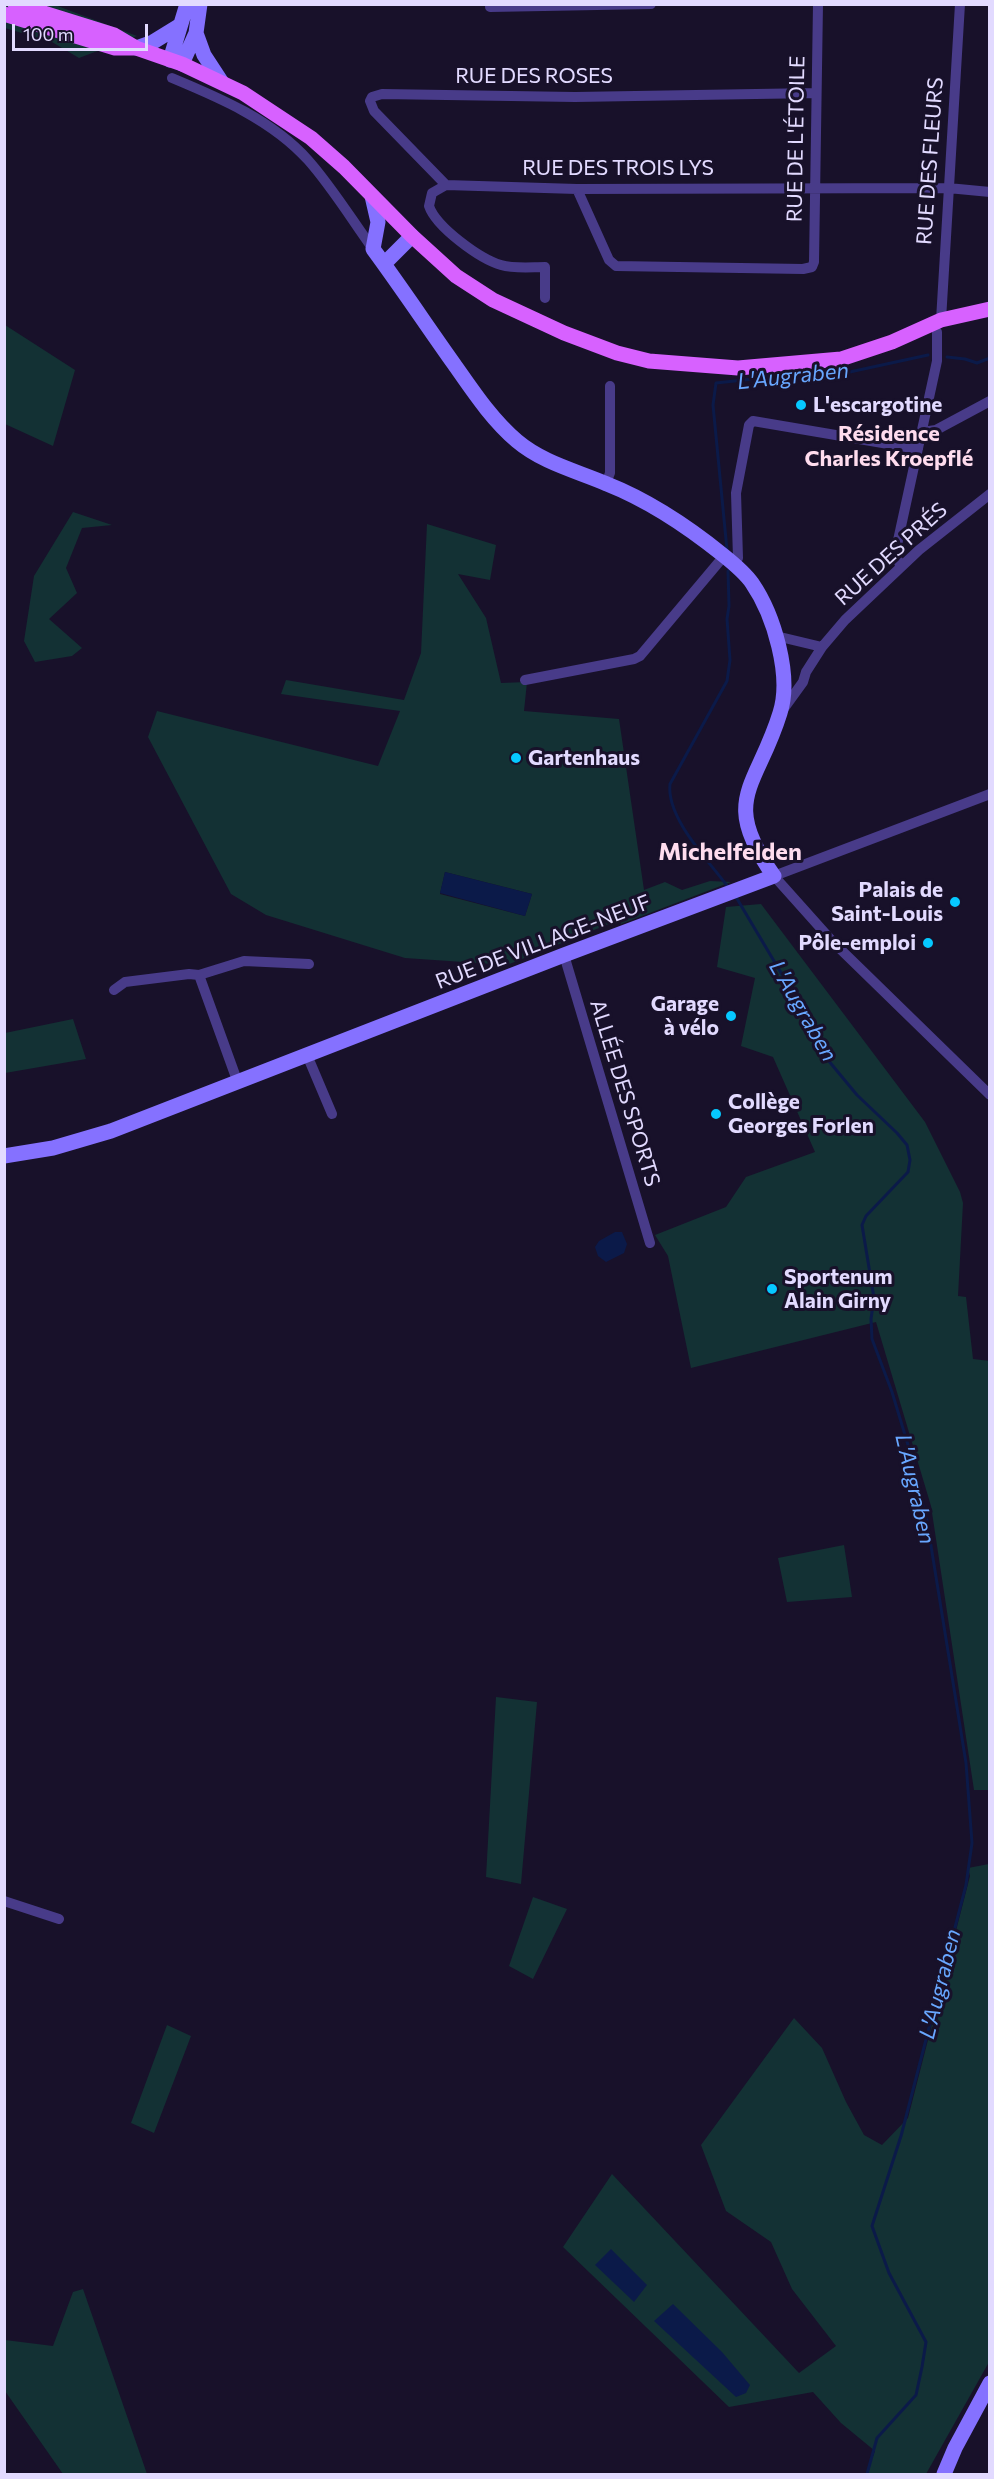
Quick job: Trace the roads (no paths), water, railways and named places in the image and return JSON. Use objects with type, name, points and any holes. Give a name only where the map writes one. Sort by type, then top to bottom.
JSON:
[{"type":"main road","points":[[15,4],[114,35],[136,48],[221,81],[274,112],[311,138],[456,276],[493,300],[564,333],[617,353],[649,361],[738,368],[841,359],[986,310]]},
{"type":"main road","points":[[4,14],[115,48],[136,48]]},
{"type":"street","points":[[176,62],[179,26],[187,4]]},
{"type":"street","points":[[176,62],[196,33],[200,4]]},
{"type":"street","points":[[490,7],[651,4]]},
{"type":"street","name":"RUE DE L'ÉTOILE","points":[[577,189],[609,260],[616,266],[812,267],[814,262],[818,4]]},
{"type":"street","name":"RUE DES FLEURS","points":[[902,567],[895,554],[908,524],[918,449],[937,361],[960,4]]},
{"type":"street","points":[[136,48],[153,42],[179,26]]},
{"type":"street","points":[[196,33],[204,55],[221,81]]},
{"type":"street","points":[[172,78],[219,98],[273,129],[308,160],[479,398],[517,441],[544,459],[636,495],[729,560],[752,582],[776,636],[784,690],[780,714],[750,786],[745,806],[748,835],[774,876],[833,942],[990,1095]]},
{"type":"street","name":"RUE DES ROSES","points":[[446,186],[374,111],[370,100],[372,97],[382,94],[575,97],[816,93]]},
{"type":"street","points":[[446,186],[436,189],[430,199],[431,212],[436,219],[489,260],[512,266],[544,267],[545,298]]},
{"type":"street","name":"RUE DES TROIS LYS","points":[[446,186],[577,189],[948,188],[990,192]]},
{"type":"street","points":[[372,196],[378,222],[373,249]]},
{"type":"street","points":[[384,264],[412,236]]},
{"type":"street","points":[[606,483],[610,473],[610,386]]},
{"type":"street","points":[[922,432],[936,430],[990,401]]},
{"type":"street","points":[[525,680],[640,656],[729,560],[738,558],[736,493],[749,425],[753,421],[918,449]]},
{"type":"street","name":"RUE DES PRÉS","points":[[780,714],[803,682],[806,672],[822,646],[845,620],[902,567],[990,494]]},
{"type":"street","points":[[776,636],[822,646]]},
{"type":"street","points":[[784,690],[803,682]]},
{"type":"street","name":"RUE DE VILLAGE-NEUF","points":[[4,1156],[53,1148],[111,1131],[564,954],[720,898],[990,794]]},
{"type":"street","name":"ALLÉE DES SPORTS","points":[[564,954],[650,1243]]},
{"type":"street","points":[[114,990],[125,982],[189,974],[199,975],[243,961],[309,964]]},
{"type":"street","points":[[199,975],[238,1083]]},
{"type":"street","points":[[307,1055],[332,1114]]},
{"type":"street","points":[[4,1901],[59,1919]]},
{"type":"street","points":[[944,2475],[955,2448],[990,2383]]},
{"type":"water","points":[[445,872],[532,894],[525,916],[440,893]]},
{"type":"water","points":[[615,1232],[622,1232],[627,1244],[624,1253],[606,1262],[598,1256],[595,1247],[599,1241]]},
{"type":"water","points":[[611,2249],[647,2285],[634,2302],[595,2265]]},
{"type":"water","points":[[673,2304],[722,2352],[750,2385],[746,2393],[736,2397],[654,2321]]},
{"type":"waterway","name":"L'Augraben","points":[[727,550],[713,405],[716,383],[753,379],[822,378],[928,355]]},
{"type":"waterway","name":"L'Augraben","points":[[947,357],[977,363],[990,358]]},
{"type":"waterway","name":"L'Augraben","points":[[728,571],[727,619],[730,660],[727,681],[670,784],[675,811],[682,825],[728,887]]},
{"type":"waterway","name":"L'Augraben","points":[[736,897],[793,993],[823,1054],[857,1095],[907,1145],[910,1160],[908,1172],[866,1216],[862,1225],[874,1298],[871,1319],[872,1339],[892,1392],[915,1468],[927,1521],[966,1763],[972,1843],[966,1885],[901,2136],[872,2226],[889,2273],[926,2342],[916,2395],[877,2438],[867,2474]]},
{"type":"place","name":"L'escargotine","points":[[801,405]]},
{"type":"place","name":"Gartenhaus","points":[[516,758]]},
{"type":"place","name":"Palais de Saint-Louis","points":[[955,902]]},
{"type":"place","name":"Pôle-emploi","points":[[928,943]]},
{"type":"place","name":"Garage à vélo","points":[[731,1016]]},
{"type":"place","name":"Collège Georges Forlen","points":[[716,1114]]},
{"type":"place","name":"Sportenum Alain Girny","points":[[772,1289]]},
{"type":"district","name":"Résidence Charles Kroepflé","points":[[889,446]]},
{"type":"district","name":"Michelfelden","points":[[730,852]]}]
